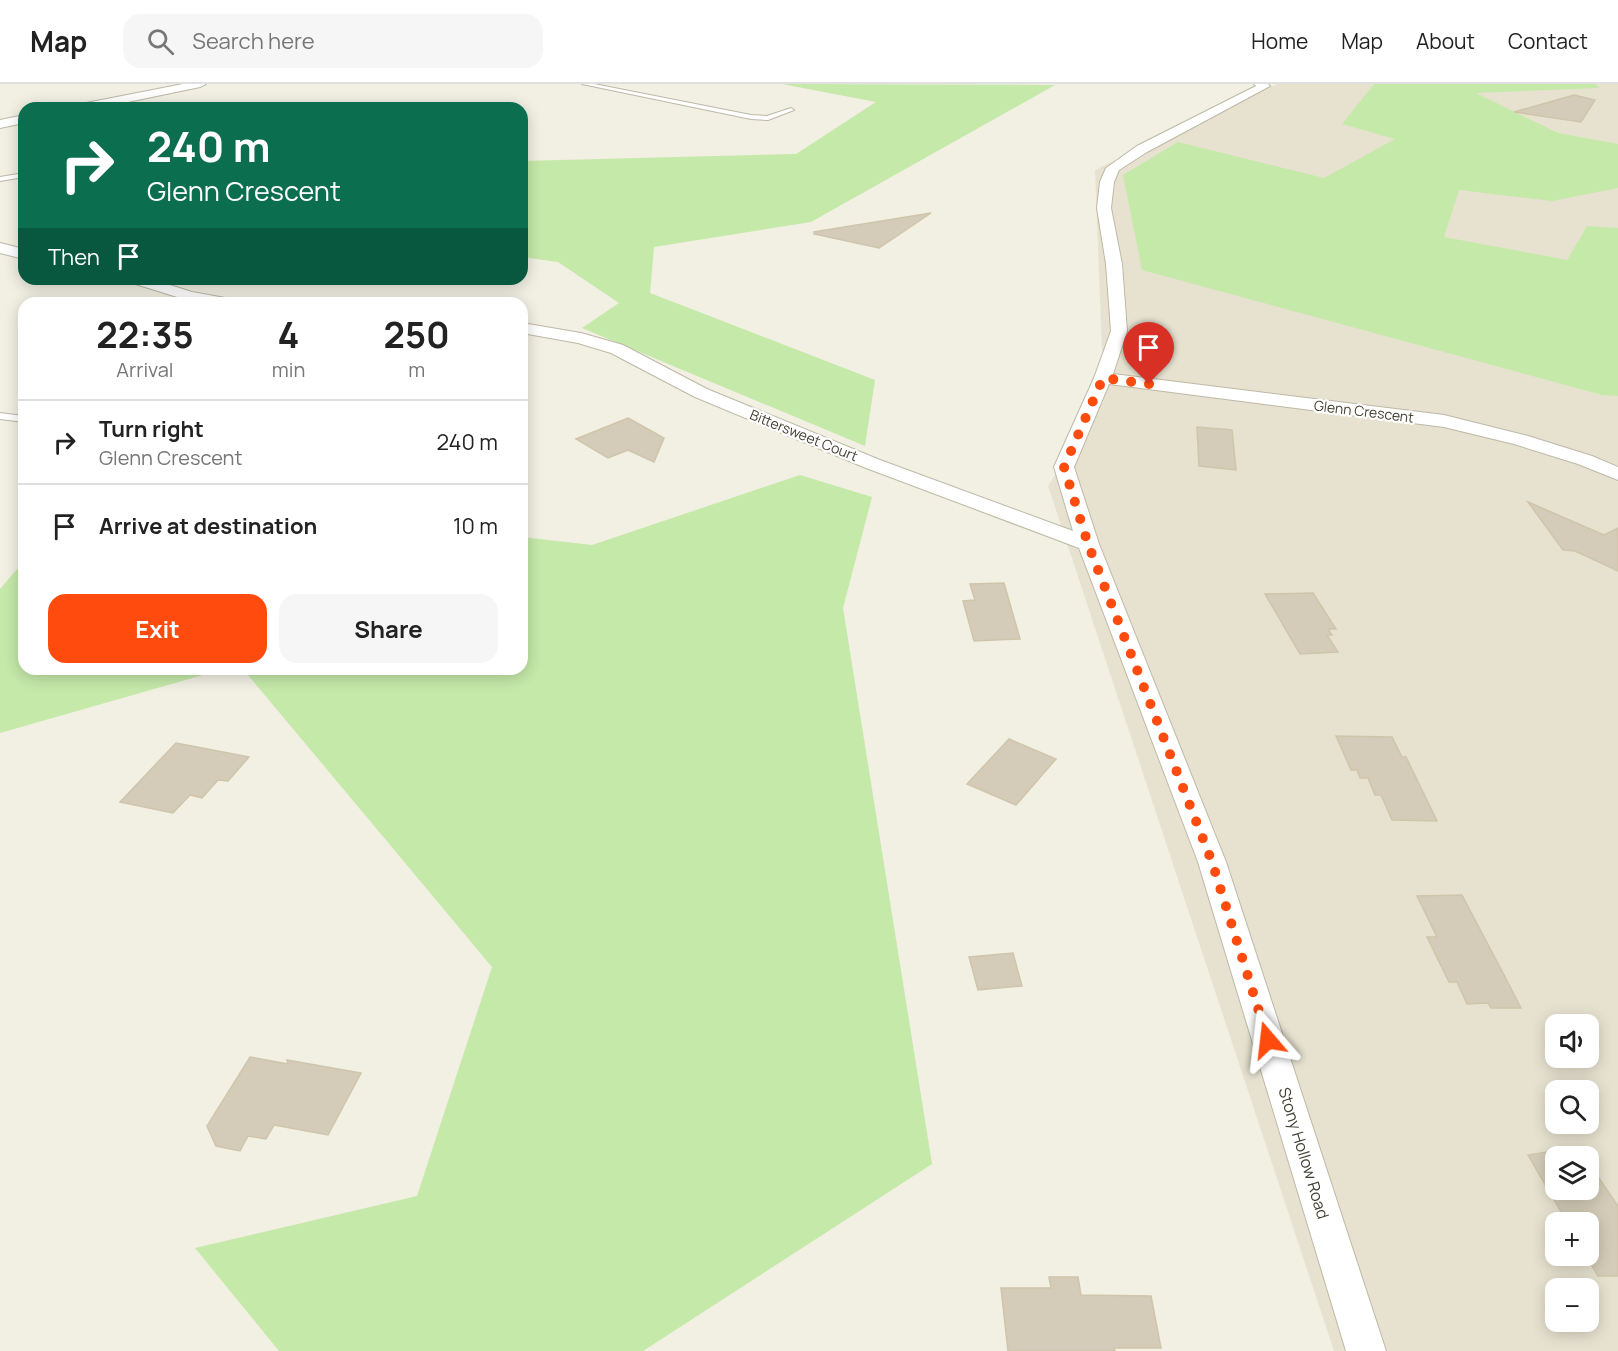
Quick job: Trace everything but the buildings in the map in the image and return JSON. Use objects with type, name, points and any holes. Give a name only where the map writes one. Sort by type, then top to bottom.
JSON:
[{"type":"street","points":[[110,102],[192,85]]},
{"type":"street","name":"Stony Hollow Road","points":[[1264,85],[1142,148],[1113,168],[1107,182],[1104,208],[1114,264],[1119,331],[1103,378],[1064,467],[1088,544],[1212,862],[1366,1351]]},
{"type":"street","points":[[0,124],[18,120]]},
{"type":"street","points":[[0,248],[18,252]]},
{"type":"street","points":[[154,285],[196,297]]},
{"type":"street","name":"Bittersweet Court","points":[[528,329],[581,338],[617,348],[648,367],[723,402],[873,464],[1088,544]]},
{"type":"street","name":"Glenn Crescent","points":[[1103,378],[1444,421],[1521,440],[1586,460],[1618,474]]},
{"type":"lane","points":[[585,84],[751,117],[768,118],[791,110]]},
{"type":"lane","points":[[0,179],[18,176]]},
{"type":"lane","points":[[0,416],[18,418]]},
{"type":"shaded area","points":[[1277,84],[1618,84],[1618,1351],[1334,1351],[1048,486],[1104,401],[1095,170]]},
{"type":"green space","points":[[782,84],[1055,85],[811,222],[654,247],[650,293],[875,380],[865,446],[582,328],[619,303],[558,262],[528,258],[528,161],[796,154],[876,102]]},
{"type":"green space","points":[[1374,84],[1595,84],[1600,88],[1476,93],[1558,133],[1618,144],[1618,188],[1552,201],[1459,190],[1444,237],[1567,260],[1587,226],[1618,228],[1618,396],[1602,395],[1142,270],[1123,175],[1178,142],[1324,178],[1395,139],[1342,124]]},
{"type":"green space","points":[[800,475],[872,497],[843,608],[932,1164],[643,1351],[279,1351],[195,1248],[417,1196],[492,967],[248,675],[528,675],[528,538],[592,545]]},
{"type":"green space","points":[[18,568],[18,675],[203,675],[0,733],[0,589]]},
{"type":"route","points":[[1149,384],[1103,378],[1064,467],[1088,544],[1212,862],[1268,1040]]}]
